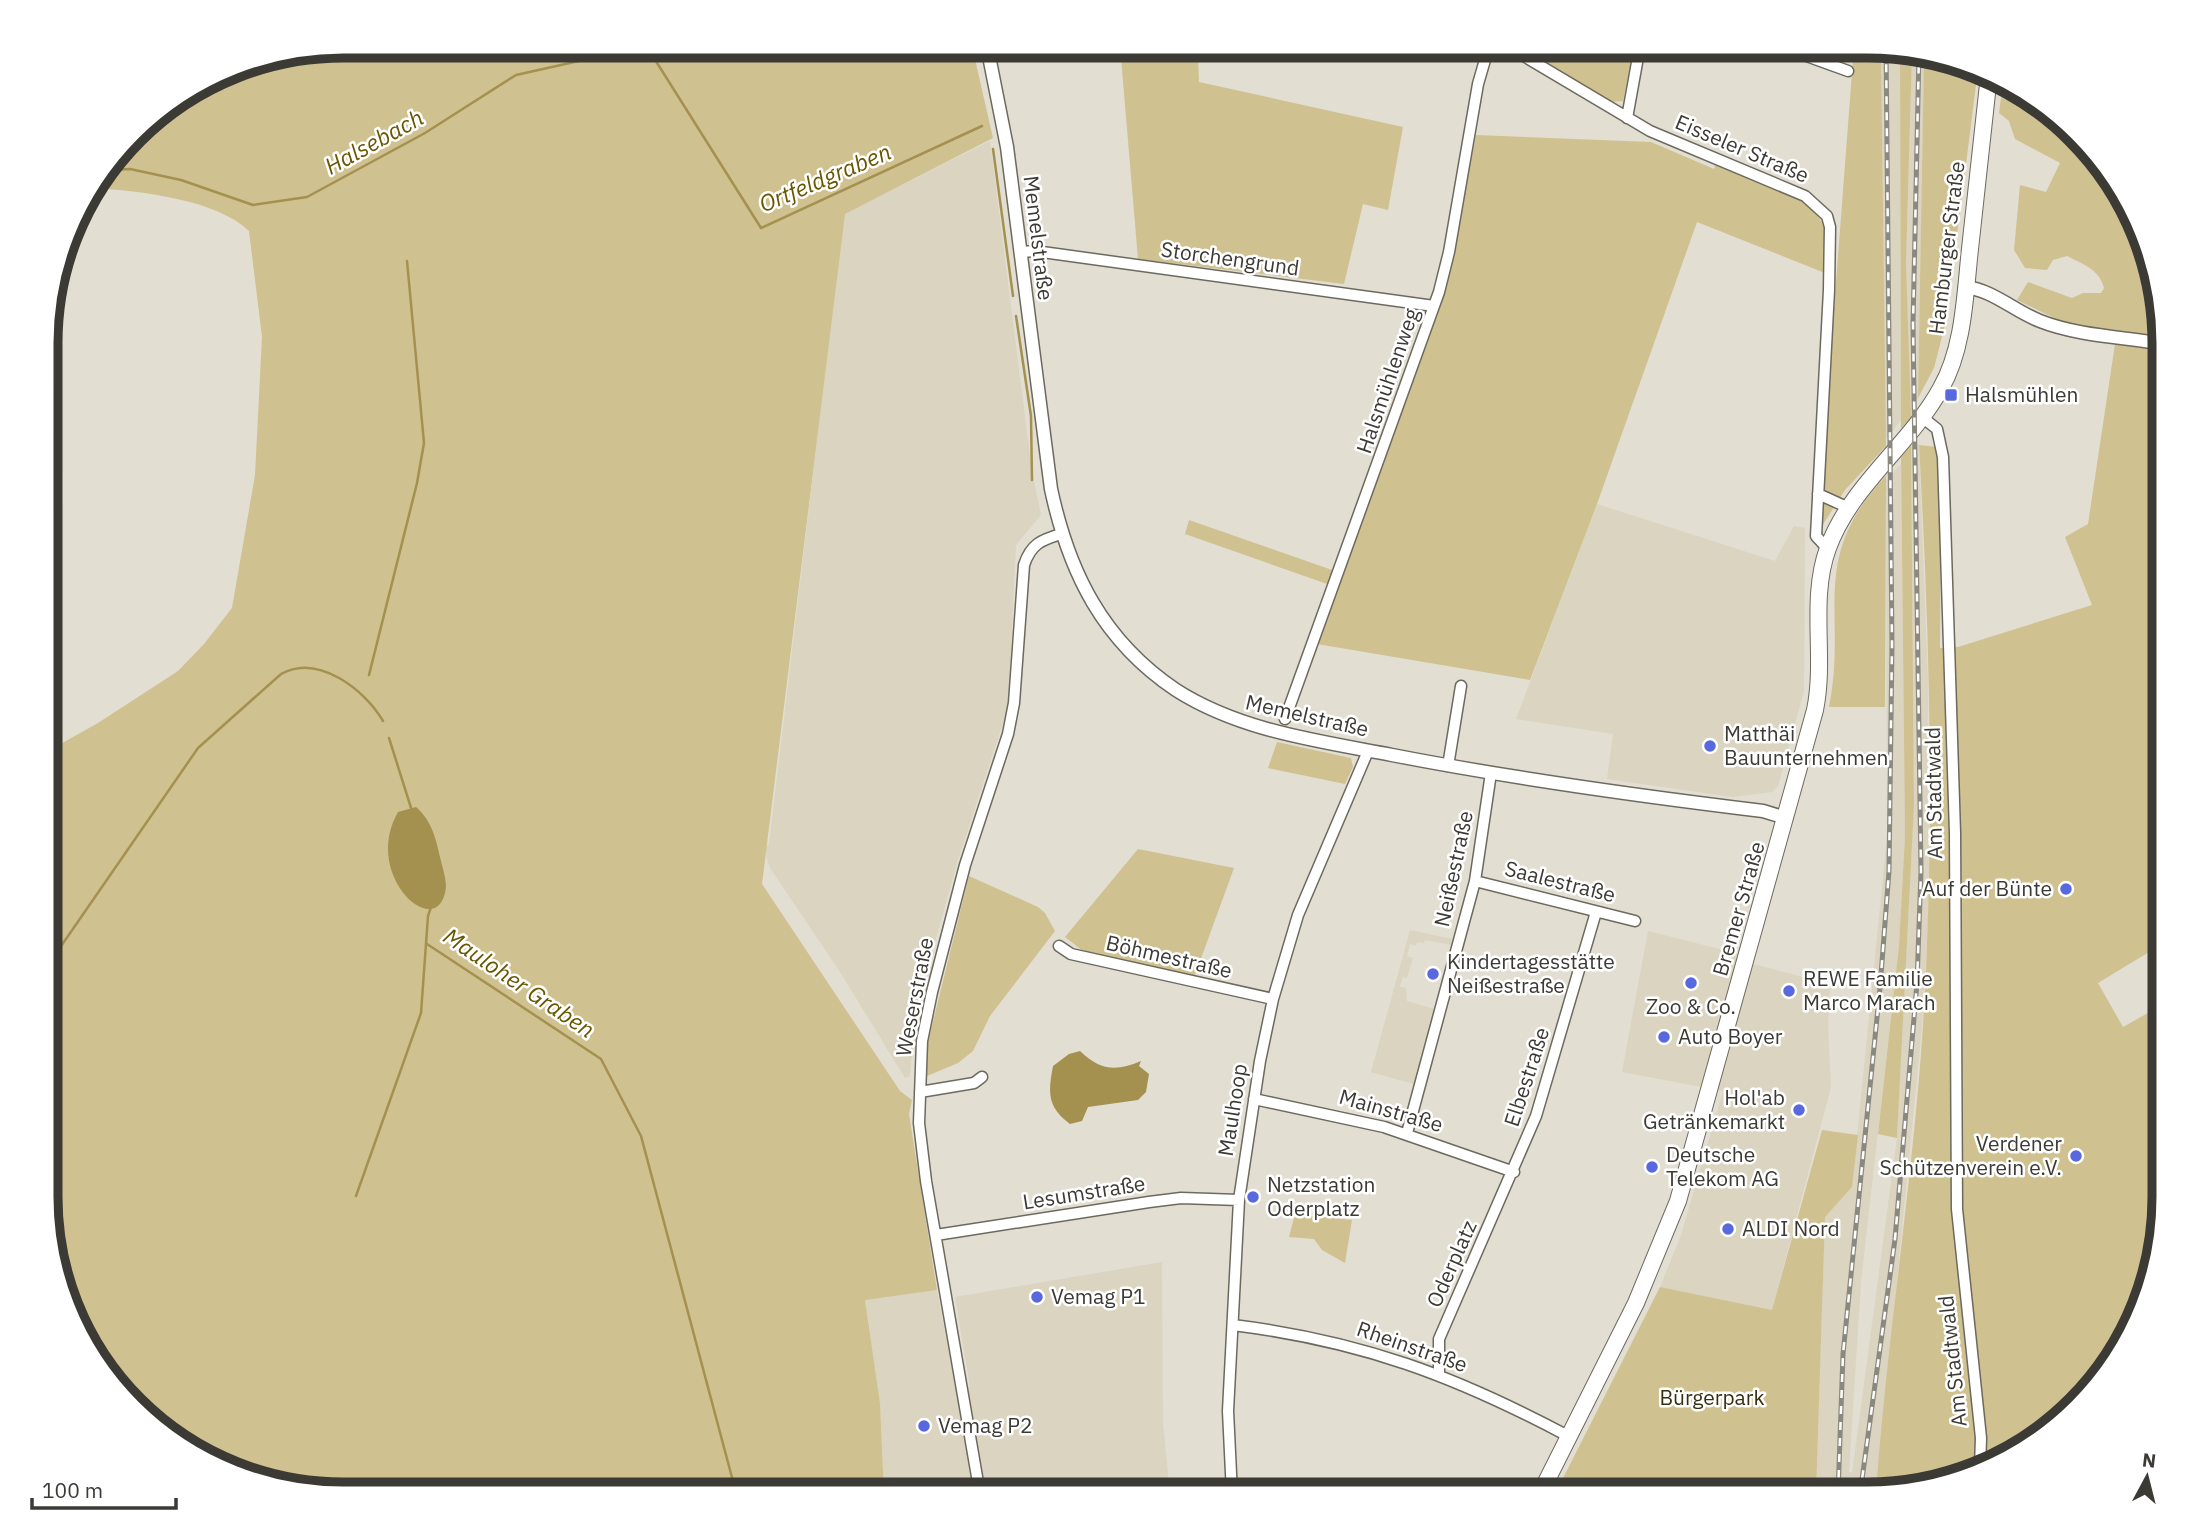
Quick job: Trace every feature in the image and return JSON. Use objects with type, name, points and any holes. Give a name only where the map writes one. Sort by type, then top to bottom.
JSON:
[{"type":"main road","name":"Hamburger Straße","points":[[1922,417],[1942,387],[1954,358],[1965,287],[1988,85]]},
{"type":"main road","name":"Bremer Straße","points":[[1546,1482],[1636,1303],[1678,1201],[1819,692],[1819,604],[1828,549],[1849,508],[1922,417]]},
{"type":"street","name":"Memelstraße","points":[[989,58],[1007,147],[1049,476],[1060,534],[1072,567],[1108,626],[1134,655],[1175,689],[1225,716],[1254,726],[1448,766],[1763,811],[1786,818]]},
{"type":"street","name":"Halsmühlenweg","points":[[1285,719],[1434,306],[1449,252],[1478,84],[1486,58]]},
{"type":"street","name":"Eisseler Straße","points":[[1527,58],[1627,118],[1805,196],[1827,216],[1830,227],[1829,290],[1816,536],[1828,549]]},
{"type":"street","points":[[1627,118],[1638,58]]},
{"type":"street","points":[[1812,58],[1848,71]]},
{"type":"street","name":"Storchengrund","points":[[1021,252],[1048,253],[1434,306]]},
{"type":"street","points":[[1965,287],[1984,290],[2025,314],[2056,327],[2152,342]]},
{"type":"street","name":"Am Stadtwald","points":[[1922,417],[1937,429],[1943,457],[1955,833],[1957,1209],[1981,1438],[1980,1459]]},
{"type":"street","points":[[1818,494],[1849,508]]},
{"type":"street","name":"Weserstraße","points":[[978,1482],[919,1123],[922,1041],[965,865],[1008,734],[1014,703],[1024,565],[1029,551],[1039,541],[1060,534]]},
{"type":"street","points":[[1448,766],[1461,686]]},
{"type":"street","name":"Maulhoop","points":[[1231,1482],[1228,1411],[1239,1200],[1254,1099],[1273,999],[1298,915],[1368,751]]},
{"type":"street","name":"Neißestraße","points":[[1407,1133],[1475,881],[1491,773]]},
{"type":"street","name":"Saalestraße","points":[[1475,881],[1635,921]]},
{"type":"street","name":"Elbestraße","points":[[1514,1172],[1536,1116],[1596,912]]},
{"type":"street","name":"Böhmestraße","points":[[1059,946],[1071,954],[1273,999]]},
{"type":"street","points":[[920,1092],[974,1083],[982,1077]]},
{"type":"street","name":"Mainstraße","points":[[1254,1099],[1331,1113],[1407,1133],[1514,1172]]},
{"type":"street","name":"Oderplatz","points":[[1438,1374],[1439,1339],[1514,1172]]},
{"type":"street","name":"Lesumstraße","points":[[936,1235],[1160,1201],[1239,1200]]},
{"type":"street","name":"Rheinstraße","points":[[1233,1325],[1328,1339],[1438,1374],[1504,1402],[1568,1436]]},
{"type":"shaded area","points":[[1881,58],[1900,59],[1901,420],[1886,439]]},
{"type":"shaded area","points":[[1912,61],[1924,63],[1918,398],[1910,412],[1906,263]]},
{"type":"shaded area","points":[[990,141],[1032,471],[1041,515],[1016,545],[1008,708],[958,860],[922,989],[914,1029],[910,1076],[905,1078],[840,972],[770,868],[763,847],[769,844],[844,214]]},
{"type":"shaded area","points":[[1911,445],[1919,445],[1928,681],[1929,906],[1922,1027],[1877,1482],[1816,1482],[1825,1217],[1852,1187],[1887,837],[1886,481],[1901,464],[1905,835],[1899,946],[1861,1282],[1849,1472],[1852,1473],[1897,1138],[1914,805]]},
{"type":"shaded area","points":[[1597,504],[1775,561],[1794,526],[1805,528],[1804,691],[1778,786],[1772,792],[1732,797],[1607,779],[1613,734],[1516,719]]},
{"type":"shaded area","points":[[416,807],[433,832],[446,881],[445,893],[438,906],[428,909],[416,905],[404,894],[394,878],[389,858],[389,835],[398,812]]},
{"type":"shaded area","points":[[1410,930],[1452,939],[1451,945],[1425,940],[1424,943],[1417,942],[1416,946],[1410,944],[1407,956],[1413,958],[1407,978],[1403,977],[1400,987],[1406,988],[1407,1001],[1435,1009],[1414,1084],[1371,1072]]},
{"type":"shaded area","points":[[1648,931],[1747,956],[1746,962],[1830,984],[1828,1026],[1831,1087],[1772,1310],[1660,1287],[1681,1235],[1723,1091],[1622,1072]]},
{"type":"shaded area","points":[[1080,1051],[1094,1062],[1108,1067],[1123,1067],[1141,1061],[1139,1066],[1149,1074],[1146,1092],[1138,1100],[1088,1107],[1082,1121],[1070,1124],[1053,1105],[1051,1076],[1053,1066],[1069,1054]]},
{"type":"shaded area","points":[[1162,1262],[1163,1423],[1169,1482],[883,1482],[880,1403],[865,1299],[937,1290],[956,1390],[970,1387],[955,1297]]},
{"type":"green space","points":[[975,58],[993,138],[845,214],[762,884],[900,1091],[912,1100],[909,1114],[937,1290],[865,1300],[880,1403],[883,1482],[324,1482],[287,1477],[234,1461],[184,1434],[141,1399],[117,1371],[96,1340],[79,1306],[67,1271],[58,1216],[58,745],[178,671],[204,644],[232,608],[255,475],[262,337],[249,231],[235,220],[197,204],[133,191],[103,189],[128,155],[169,117],[200,96],[234,79],[269,67],[305,60]]},
{"type":"green space","points":[[1121,58],[1198,58],[1199,82],[1403,127],[1388,210],[1363,204],[1344,284],[1138,259]]},
{"type":"green space","points":[[1540,58],[1632,58],[1623,101],[1611,102]]},
{"type":"green space","points":[[1853,58],[1881,58],[1886,446],[1845,490],[1822,526],[1828,388]]},
{"type":"green space","points":[[1900,59],[1912,61],[1906,263],[1911,418],[1901,428]]},
{"type":"green space","points":[[1924,63],[1977,79],[1950,290],[1944,308],[1949,309],[1934,368],[1918,398]]},
{"type":"green space","points":[[2002,92],[2055,128],[2082,155],[2104,184],[2131,234],[2143,269],[2150,305],[2152,338],[2067,324],[2017,300],[2028,282],[2072,298],[2083,293],[2101,293],[2104,288],[2095,272],[2067,256],[2053,260],[2047,270],[2025,268],[2014,250],[2020,185],[2046,192],[2060,163],[2015,139],[2009,121],[1999,113]]},
{"type":"green space","points":[[1476,135],[1651,142],[1714,169],[1716,164],[1794,196],[1818,217],[1826,240],[1825,273],[1697,222],[1597,504],[1530,680],[1317,644],[1445,291]]},
{"type":"green space","points":[[2115,344],[2152,349],[2152,950],[2098,983],[2123,1027],[2152,1011],[2152,1216],[2147,1253],[2131,1306],[2114,1340],[2082,1385],[2055,1412],[2010,1444],[1976,1461],[1923,1477],[1877,1482],[1919,1083],[1927,953],[1930,735],[1919,445],[1937,447],[1941,480],[1940,648],[1958,647],[2092,605],[2065,537],[2088,524]]},
{"type":"green space","points":[[1911,445],[1914,805],[1897,1138],[1878,1134],[1899,946],[1905,835],[1901,456]]},
{"type":"green space","points":[[1886,476],[1885,707],[1829,707],[1834,673],[1838,561],[1846,534],[1862,506]]},
{"type":"green space","points":[[1189,520],[1335,571],[1330,585],[1185,534]]},
{"type":"green space","points":[[1277,742],[1351,758],[1353,767],[1345,784],[1268,768]]},
{"type":"green space","points":[[1138,849],[1234,868],[1195,975],[1087,954],[1065,937]]},
{"type":"green space","points":[[969,876],[1038,907],[1045,913],[1055,931],[990,1016],[973,1051],[958,1063],[927,1076],[927,1046]]},
{"type":"green space","name":"Bürgerpark","points":[[1822,1130],[1858,1135],[1852,1187],[1825,1217],[1816,1482],[1561,1482],[1660,1287],[1772,1310]]},
{"type":"green space","points":[[1295,1214],[1352,1220],[1345,1263],[1322,1250],[1314,1239],[1289,1237]]},
{"type":"waterway","name":"Halsebach","points":[[117,170],[130,169],[181,180],[253,205],[307,197],[425,133],[516,75],[592,58]]},
{"type":"waterway","name":"Ortfeldgraben","points":[[654,58],[761,228],[982,126]]},
{"type":"waterway","name":"Ortfeldgraben","points":[[993,149],[1013,296]]},
{"type":"waterway","points":[[369,675],[417,483],[424,443],[407,261]]},
{"type":"waterway","name":"Ortfeldgraben","points":[[1016,316],[1031,416],[1032,480]]},
{"type":"waterway","name":"Mauloher Graben","points":[[58,951],[198,748],[281,674],[295,669],[325,671],[353,687],[383,721]]},
{"type":"waterway","name":"Mauloher Graben","points":[[389,738],[412,811]]},
{"type":"waterway","points":[[356,1196],[421,1013],[428,916],[431,907]]},
{"type":"waterway","name":"Mauloher Graben","points":[[427,944],[601,1059],[641,1136],[733,1482]]},
{"type":"railway","points":[[1838,1482],[1843,1354],[1880,988],[1889,871],[1892,645],[1886,58]]},
{"type":"railway","points":[[1862,1482],[1895,1239],[1917,983],[1921,871],[1913,324],[1919,62]]},
{"type":"place","name":"Halsmühlen","points":[[1951,395]]},
{"type":"place","name":"Matthäi Bauunternehmen","points":[[1710,746]]},
{"type":"place","name":"Auf der Bünte","points":[[2066,889]]},
{"type":"place","name":"Kindertagesstätte Neißestraße","points":[[1433,974]]},
{"type":"place","name":"Zoo & Co.","points":[[1691,983]]},
{"type":"place","name":"REWE Familie Marco Marach","points":[[1789,991]]},
{"type":"place","name":"Auto Boyer","points":[[1664,1037]]},
{"type":"place","name":"Hol'ab Getränkemarkt","points":[[1799,1110]]},
{"type":"place","name":"Verdener Schützenverein e.V.","points":[[2076,1156]]},
{"type":"place","name":"Deutsche Telekom AG","points":[[1652,1167]]},
{"type":"place","name":"Netzstation Oderplatz","points":[[1253,1197]]},
{"type":"place","name":"ALDI Nord","points":[[1728,1229]]},
{"type":"place","name":"Vemag P1","points":[[1037,1297]]},
{"type":"place","name":"Vemag P2","points":[[924,1426]]}]
